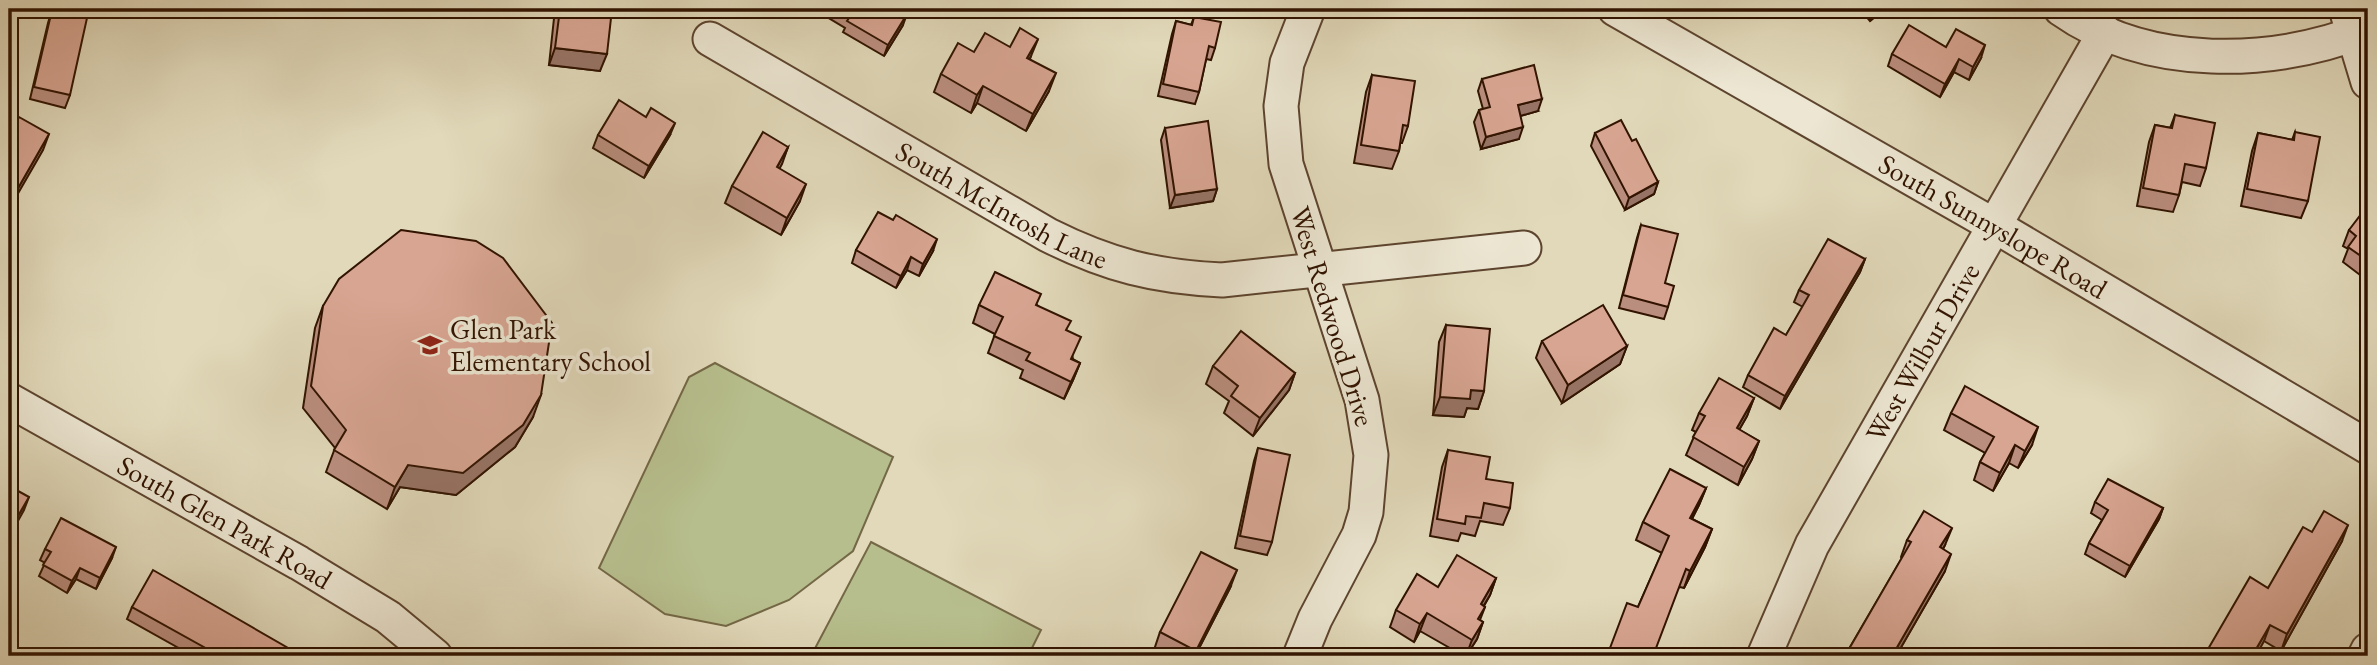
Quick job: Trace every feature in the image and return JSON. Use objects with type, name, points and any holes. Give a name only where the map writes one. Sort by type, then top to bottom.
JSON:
[{"type":"street","name":"West Redwood Drive","points":[[1300,656],[1315,619],[1359,535],[1370,486],[1371,455],[1362,400],[1286,164],[1282,137],[1281,106],[1287,63],[1308,9]]},
{"type":"street","name":"South Sunnyslope Road","points":[[1615,9],[1995,226],[2368,447]]},
{"type":"street","points":[[2061,9],[2105,32],[2166,50],[2229,56],[2307,48],[2356,24],[2368,82]]},
{"type":"street","name":"West Wilbur Drive","points":[[1764,656],[1812,545],[2105,32]]},
{"type":"street","name":"South McIntosh Lane","points":[[710,39],[1087,254],[1123,267],[1173,278],[1222,279],[1524,248]]},
{"type":"street","name":"South Glen Park Road","points":[[9,400],[299,563],[388,617],[435,656]]},
{"type":"street","points":[[2365,656],[2368,650]]},
{"type":"green space","points":[[715,363],[893,457],[853,551],[789,600],[726,626],[665,614],[599,568],[689,377]]},
{"type":"green space","points":[[871,542],[1041,630],[1028,656],[811,656]]},
{"type":"building","points":[[560,9],[612,9],[607,54],[555,48]]},
{"type":"building","points":[[834,9],[898,9],[907,14],[888,45],[847,21],[849,18]]},
{"type":"building","points":[[52,10],[87,18],[70,95],[34,87]]},
{"type":"building","points":[[1194,17],[1221,22],[1215,48],[1209,46],[1199,92],[1163,84],[1176,21],[1192,25]]},
{"type":"building","points":[[1909,25],[1946,47],[1956,29],[1985,45],[1973,67],[1959,59],[1945,84],[1892,54]]},
{"type":"building","points":[[1020,28],[1038,39],[1027,58],[1056,73],[1033,114],[983,86],[977,95],[941,74],[958,43],[974,52],[985,33],[1010,47]]},
{"type":"building","points":[[1534,65],[1542,99],[1518,105],[1523,127],[1486,137],[1479,110],[1490,107],[1482,79]]},
{"type":"building","points":[[1372,75],[1415,81],[1408,126],[1403,125],[1399,151],[1361,145]]},
{"type":"building","points":[[619,100],[646,117],[651,108],[675,123],[649,166],[598,135]]},
{"type":"building","points":[[2175,115],[2215,123],[2206,168],[2185,164],[2179,195],[2143,188],[2155,125],[2172,128]]},
{"type":"building","points":[[19,117],[49,134],[9,204],[9,135]]},
{"type":"building","points":[[1621,120],[1632,141],[1636,139],[1658,182],[1629,198],[1595,133]]},
{"type":"building","points":[[1208,121],[1217,189],[1175,195],[1165,128]]},
{"type":"building","points":[[763,132],[788,147],[777,167],[806,184],[787,218],[732,186]]},
{"type":"building","points":[[2295,132],[2320,137],[2308,201],[2247,189],[2258,133],[2294,140]]},
{"type":"building","points":[[9,211],[15,214],[9,225]]},
{"type":"building","points":[[878,212],[893,220],[896,215],[937,239],[923,264],[911,257],[901,276],[856,250]]},
{"type":"building","points":[[2362,213],[2368,218],[2368,261],[2348,247],[2356,236],[2349,230]]},
{"type":"building","points":[[1641,225],[1678,234],[1665,283],[1674,286],[1668,307],[1623,295]]},
{"type":"building","points":[[401,230],[476,241],[503,258],[552,323],[541,395],[523,425],[463,473],[408,465],[395,487],[334,450],[346,430],[311,386],[323,306],[339,279]]},
{"type":"building","points":[[1828,239],[1865,259],[1785,396],[1748,375],[1774,328],[1786,335],[1809,295],[1799,290]]},
{"type":"building","points":[[995,272],[1041,294],[1036,305],[1071,321],[1066,330],[1081,337],[1071,359],[1080,363],[1071,382],[1026,360],[1030,353],[994,336],[1003,317],[979,305]]},
{"type":"building","points":[[1603,305],[1627,346],[1568,385],[1542,341]]},
{"type":"building","points":[[1446,325],[1490,329],[1484,391],[1471,390],[1470,399],[1440,397]]},
{"type":"building","points":[[1241,331],[1295,373],[1260,418],[1231,396],[1238,386],[1213,366]]},
{"type":"building","points":[[1719,378],[1754,398],[1737,428],[1759,441],[1744,467],[1693,437],[1705,416],[1699,413]]},
{"type":"building","points":[[1965,386],[2038,427],[2025,451],[2015,445],[2000,473],[1980,462],[1994,437],[1951,413]]},
{"type":"building","points":[[1258,448],[1290,455],[1272,542],[1240,536]]},
{"type":"building","points":[[1448,450],[1490,457],[1486,479],[1513,483],[1510,508],[1484,503],[1481,518],[1466,516],[1465,524],[1437,519]]},
{"type":"building","points":[[1670,469],[1706,488],[1690,518],[1712,529],[1690,571],[1686,569],[1653,656],[1607,656],[1627,603],[1638,607],[1669,536],[1643,522]]},
{"type":"building","points":[[2108,479],[2163,508],[2130,566],[2089,543],[2108,510],[2095,502]]},
{"type":"building","points":[[9,486],[29,497],[11,528],[9,527]]},
{"type":"building","points":[[1924,511],[1952,528],[1940,547],[1951,554],[1892,656],[1855,656],[1856,653],[1849,649],[1911,542],[1907,540]]},
{"type":"building","points":[[2324,511],[2348,525],[2287,634],[2270,625],[2252,656],[2204,656],[2250,577],[2268,588],[2303,527],[2312,532]]},
{"type":"building","points":[[61,518],[116,547],[100,578],[80,568],[72,581],[43,565],[51,552],[45,549]]},
{"type":"building","points":[[1201,552],[1237,570],[1196,651],[1160,632]]},
{"type":"building","points":[[1457,555],[1496,578],[1481,604],[1485,607],[1478,619],[1483,622],[1472,640],[1427,613],[1420,624],[1396,610],[1417,574],[1438,587]]},
{"type":"building","points":[[153,570],[302,656],[220,656],[132,607]]},
{"type":"place","name":"Glen Park Elementary School","points":[[430,345]]}]
